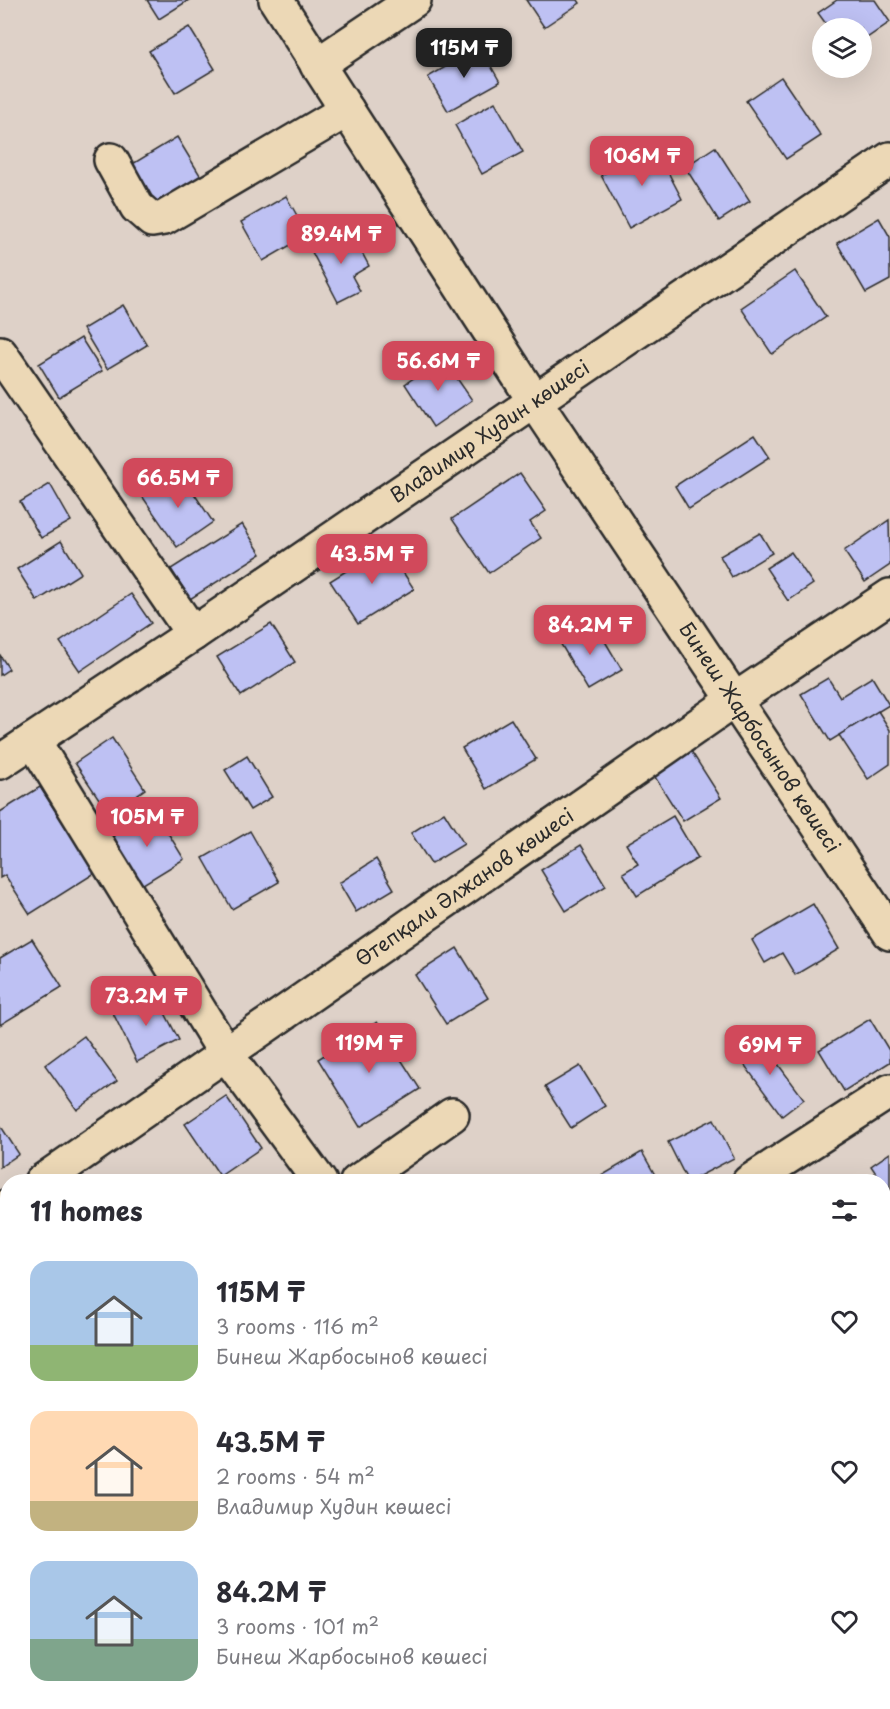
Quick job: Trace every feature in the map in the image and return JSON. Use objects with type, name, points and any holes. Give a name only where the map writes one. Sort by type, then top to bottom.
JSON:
[{"type":"street","name":"Бинеш Жарбосынов көшесі","points":[[276,0],[534,400],[890,933]]},
{"type":"street","points":[[317,64],[414,0]]},
{"type":"street","points":[[111,160],[137,207],[152,220],[164,218],[347,110]]},
{"type":"street","name":"Владимир Худин көшесі","points":[[0,762],[193,634],[890,159]]},
{"type":"street","points":[[0,352],[193,634]]},
{"type":"street","name":"Өтепқали Әлжанов көшесі","points":[[54,1174],[733,701],[890,596]]},
{"type":"street","points":[[33,740],[226,1054],[314,1174]]},
{"type":"street","points":[[761,1174],[890,1091]]},
{"type":"street","points":[[368,1174],[452,1115]]},
{"type":"building","points":[[147,0],[189,0],[159,19]]},
{"type":"building","points":[[526,0],[578,0],[580,3],[544,27]]},
{"type":"building","points":[[837,0],[875,0],[890,22],[872,34],[872,18],[822,18],[818,13]]},
{"type":"building","points":[[189,27],[215,69],[175,93],[149,51]]},
{"type":"building","points":[[480,47],[500,82],[448,111],[428,77]]},
{"type":"building","points":[[781,77],[821,136],[786,159],[746,101]]},
{"type":"building","points":[[495,102],[523,152],[482,174],[455,125]]},
{"type":"building","points":[[177,137],[206,185],[155,216],[126,168]]},
{"type":"building","points":[[655,147],[682,199],[629,228],[601,175]]},
{"type":"building","points":[[715,147],[750,201],[719,221],[685,167]]},
{"type":"building","points":[[286,196],[308,235],[263,261],[241,222]]},
{"type":"building","points":[[879,218],[890,237],[890,280],[866,293],[837,243]]},
{"type":"building","points":[[351,232],[369,266],[352,276],[360,291],[338,302],[312,252]]},
{"type":"building","points":[[795,271],[826,317],[772,354],[741,308]]},
{"type":"building","points":[[123,305],[147,345],[107,369],[83,329]]},
{"type":"building","points":[[81,338],[102,371],[59,397],[39,364]]},
{"type":"building","points":[[443,358],[472,400],[433,427],[405,384]]},
{"type":"building","points":[[755,434],[770,457],[689,509],[675,486]]},
{"type":"building","points":[[179,471],[213,522],[177,547],[142,496]]},
{"type":"building","points":[[520,473],[546,511],[530,522],[541,538],[489,573],[452,519]]},
{"type":"building","points":[[50,484],[71,521],[41,538],[20,502]]},
{"type":"building","points":[[889,520],[890,565],[865,582],[844,551]]},
{"type":"building","points":[[242,524],[261,554],[190,599],[171,569]]},
{"type":"building","points":[[760,533],[772,553],[732,577],[720,556]]},
{"type":"building","points":[[61,541],[81,573],[37,601],[17,569]]},
{"type":"building","points":[[386,546],[414,589],[358,624],[330,581]]},
{"type":"building","points":[[791,552],[813,584],[788,601],[766,568]]},
{"type":"building","points":[[131,594],[151,623],[80,671],[60,642]]},
{"type":"building","points":[[593,621],[622,670],[588,690],[559,641]]},
{"type":"building","points":[[271,624],[295,662],[241,696],[217,657]]},
{"type":"building","points":[[0,655],[9,669],[0,675]]},
{"type":"building","points":[[872,677],[889,705],[830,741],[801,694],[828,678],[840,697]]},
{"type":"building","points":[[878,711],[890,730],[890,764],[868,779],[839,735]]},
{"type":"building","points":[[511,719],[536,759],[486,789],[462,748]]},
{"type":"building","points":[[112,738],[145,789],[109,814],[75,763]]},
{"type":"building","points":[[691,751],[721,798],[683,821],[653,774]]},
{"type":"building","points":[[247,756],[272,797],[250,810],[225,770]]},
{"type":"building","points":[[40,787],[95,873],[30,914],[5,875],[0,878],[0,812]]},
{"type":"building","points":[[154,810],[184,859],[140,886],[110,837]]},
{"type":"building","points":[[444,812],[464,844],[431,864],[411,833]]},
{"type":"building","points":[[673,816],[698,858],[637,896],[623,873],[638,864],[626,844]]},
{"type":"building","points":[[250,831],[279,882],[232,909],[203,858]]},
{"type":"building","points":[[581,845],[606,886],[566,911],[541,870]]},
{"type":"building","points":[[376,859],[394,889],[356,912],[339,883]]},
{"type":"building","points":[[813,904],[839,949],[795,975],[782,953],[765,963],[752,940]]},
{"type":"building","points":[[32,939],[62,987],[0,1025],[0,958]]},
{"type":"building","points":[[457,948],[488,998],[446,1024],[415,975]]},
{"type":"building","points":[[154,992],[179,1040],[137,1062],[113,1013]]},
{"type":"building","points":[[870,1019],[890,1052],[890,1062],[844,1091],[819,1050]]},
{"type":"building","points":[[377,1022],[420,1089],[360,1127],[318,1059]]},
{"type":"building","points":[[84,1036],[117,1081],[77,1110],[45,1065]]},
{"type":"building","points":[[757,1036],[804,1099],[782,1116],[735,1052]]},
{"type":"building","points":[[580,1066],[605,1106],[571,1128],[545,1087]]},
{"type":"building","points":[[226,1096],[261,1148],[223,1174],[219,1174],[185,1124]]},
{"type":"building","points":[[714,1119],[734,1158],[703,1174],[684,1174],[668,1142]]},
{"type":"building","points":[[0,1125],[19,1154],[0,1167]]},
{"type":"building","points":[[642,1152],[654,1174],[605,1174]]},
{"type":"building","points":[[890,1153],[890,1174],[876,1174],[871,1166]]}]
